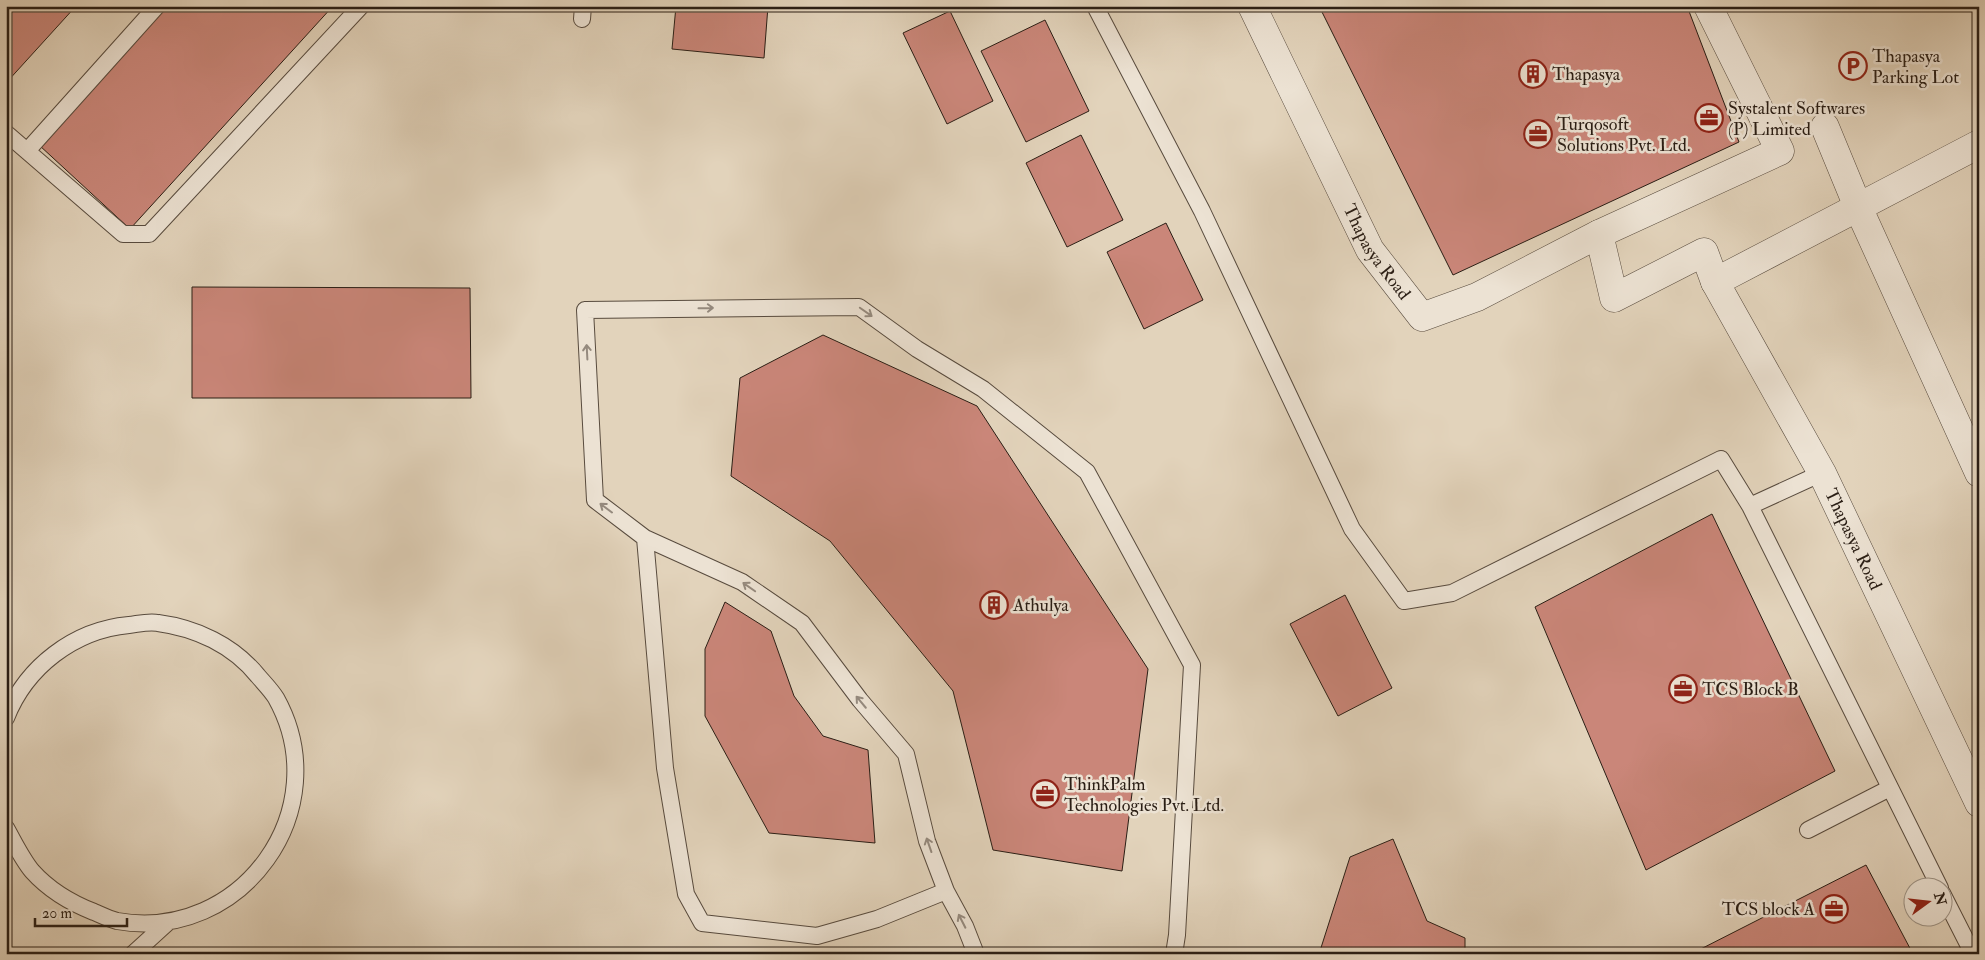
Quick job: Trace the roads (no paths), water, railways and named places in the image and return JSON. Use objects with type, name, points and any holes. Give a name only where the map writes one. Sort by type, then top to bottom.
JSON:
[{"type":"street","name":"Thapasya Road","points":[[1252,6],[1370,250],[1422,317],[1477,298],[1599,234],[1780,151],[1708,6]]},
{"type":"street","points":[[1826,127],[1858,207],[1979,473]]},
{"type":"street","points":[[1715,282],[1979,144]]},
{"type":"street","name":"Thapasya Road","points":[[1599,234],[1614,298],[1704,252],[1715,282],[1822,473],[1979,803]]},
{"type":"lane","points":[[27,151],[157,6]]},
{"type":"lane","points":[[6,133],[123,234],[149,234],[361,6]]},
{"type":"lane","points":[[1095,6],[1202,211],[1352,529],[1404,601],[1452,593],[1721,459],[1750,506],[1935,878]]},
{"type":"lane","points":[[976,954],[965,926],[946,890],[927,841],[906,754],[860,700],[802,623],[742,582],[645,538],[595,500],[585,310],[859,307],[918,349],[982,389],[1087,472],[1192,665],[1177,934],[1174,954]]},
{"type":"lane","points":[[1750,506],[1822,473]]},
{"type":"lane","points":[[645,538],[665,768],[686,894],[702,923],[817,936],[877,919],[946,890]]},
{"type":"lane","points":[[6,828],[32,870],[70,903],[117,921],[167,922],[213,908],[253,879],[281,840],[295,793],[293,744],[276,698],[246,660],[204,634],[156,622],[106,627],[60,648],[24,683],[8,707]]},
{"type":"lane","points":[[1808,830],[1890,788]]},
{"type":"lane","points":[[1952,913],[1973,954]]},
{"type":"lane","points":[[133,954],[167,922]]},
{"type":"place","name":"Thapasya Parking Lot","points":[[1853,66]]},
{"type":"place","name":"Thapasya","points":[[1533,74]]},
{"type":"place","name":"Systalent Softwares (P) Limited","points":[[1709,118]]},
{"type":"place","name":"Turqosoft Solutions Pvt. Ltd.","points":[[1538,134]]},
{"type":"place","name":"Athulya","points":[[994,605]]},
{"type":"place","name":"TCS Block B","points":[[1683,689]]},
{"type":"place","name":"ThinkPalm Technologies Pvt. Ltd.","points":[[1045,794]]},
{"type":"place","name":"TCS block A","points":[[1834,909]]}]
